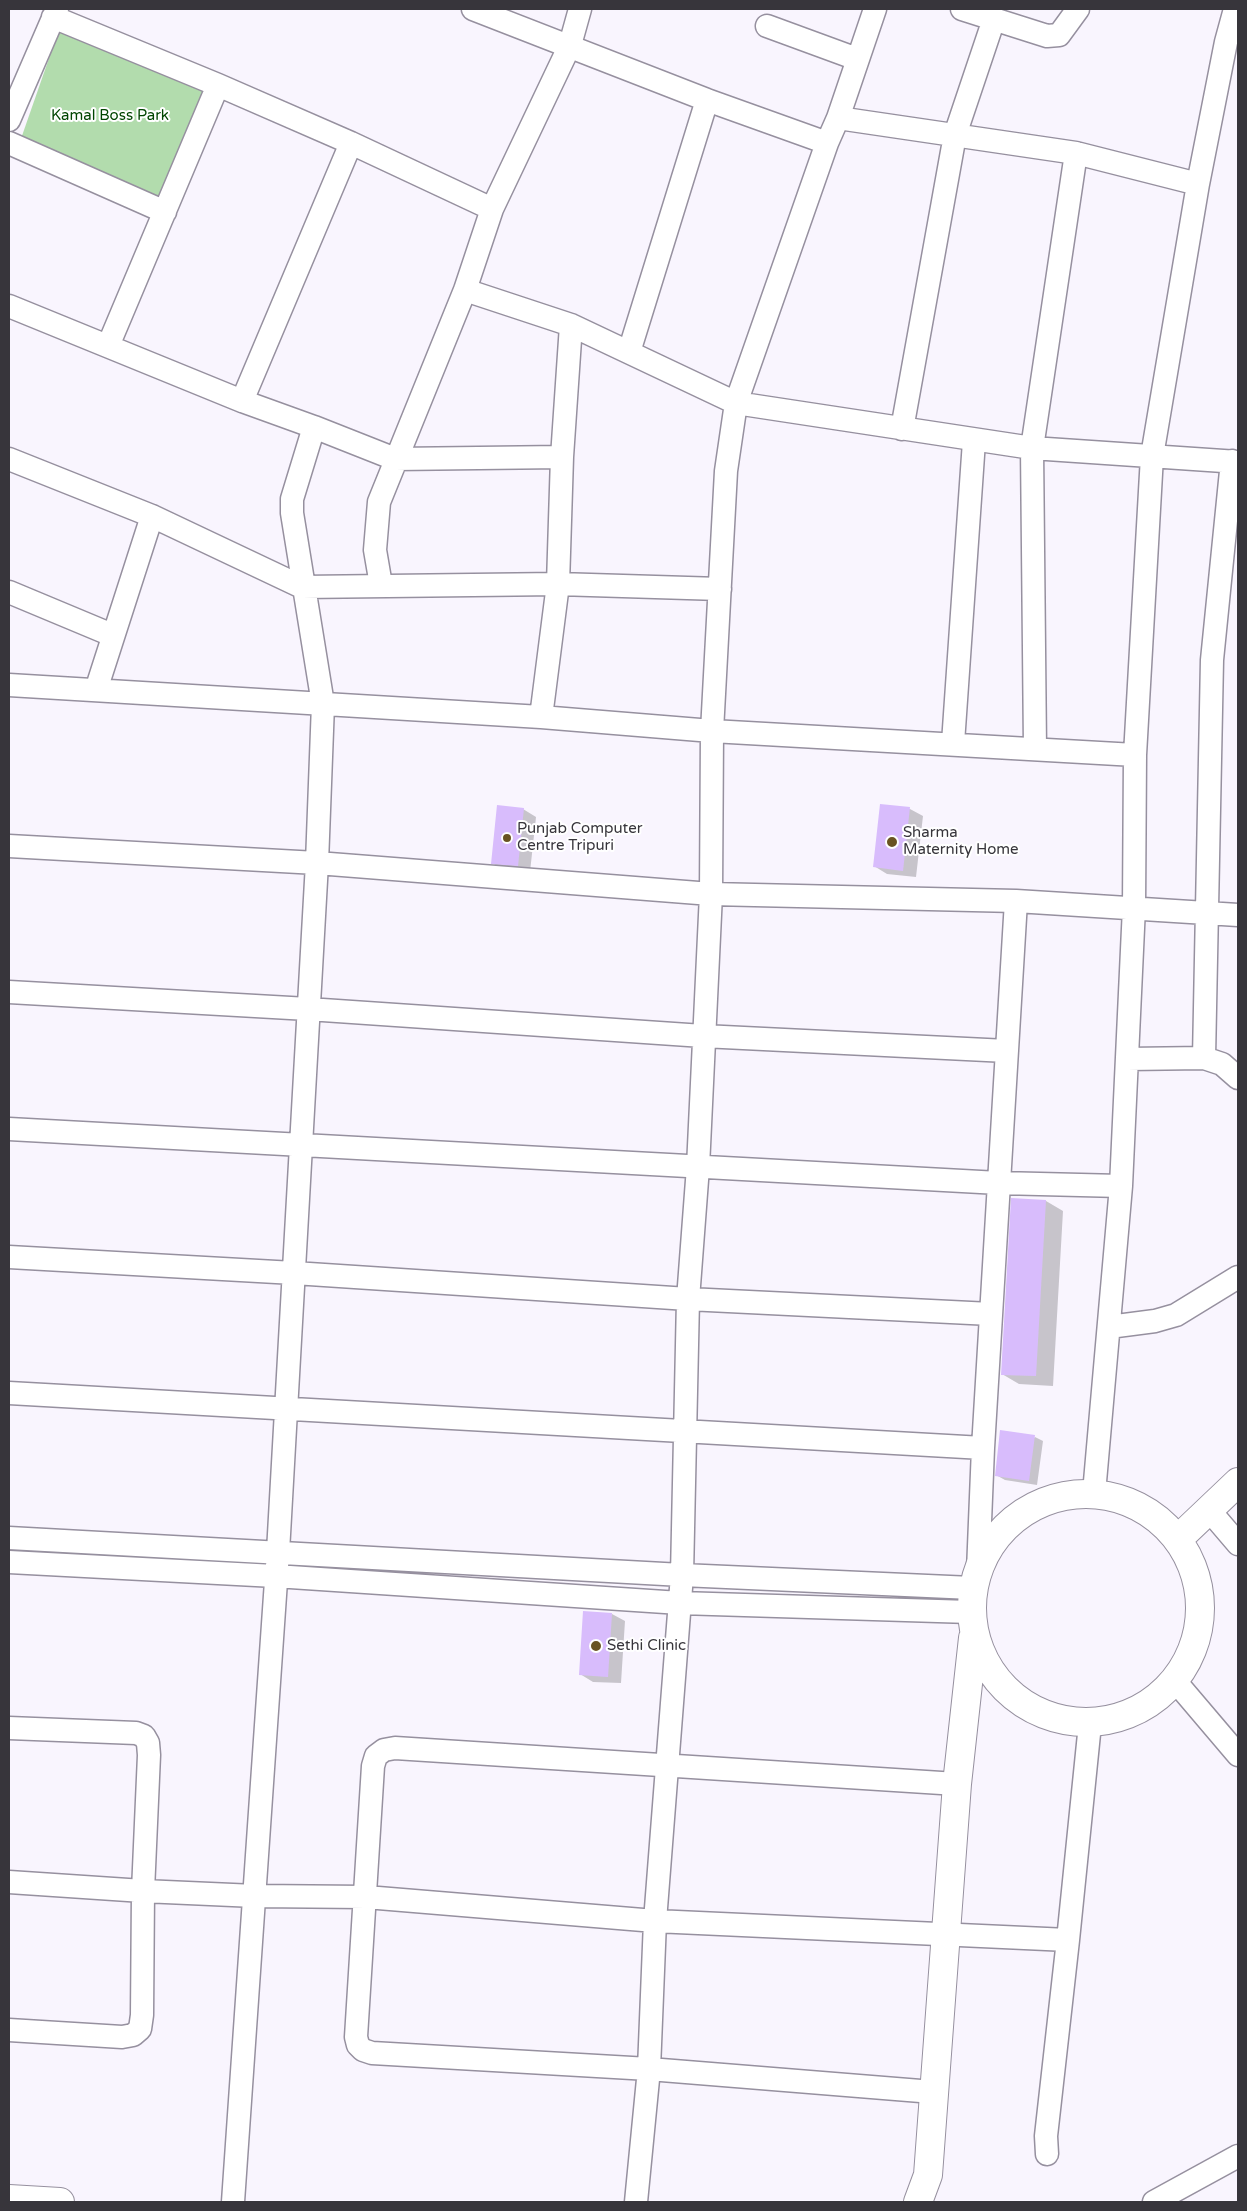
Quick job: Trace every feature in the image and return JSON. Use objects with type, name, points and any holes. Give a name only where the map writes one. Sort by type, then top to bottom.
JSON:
[{"type":"street","points":[[473,9],[570,45],[707,100],[827,143]]},
{"type":"street","points":[[381,585],[375,550],[378,502],[394,458],[465,290],[492,209],[570,45],[580,9]]},
{"type":"street","points":[[636,2202],[649,2069],[655,1921],[682,1575],[688,1299],[698,1167],[711,894],[712,731],[726,471],[736,403],[827,143],[838,118],[874,9]]},
{"type":"street","points":[[962,9],[1047,36],[1060,34],[1078,9]]},
{"type":"street","points":[[1094,1494],[1121,1186],[1134,907],[1135,755],[1152,456],[1198,184],[1226,42],[1235,9]]},
{"type":"street","points":[[9,120],[55,13],[351,143],[492,209]]},
{"type":"street","points":[[902,430],[955,135],[994,19]]},
{"type":"street","points":[[767,26],[857,59]]},
{"type":"street","points":[[108,346],[218,85]]},
{"type":"street","points":[[629,352],[707,100]]},
{"type":"street","points":[[838,118],[1076,154],[1198,184]]},
{"type":"street","points":[[9,142],[165,212]]},
{"type":"street","points":[[242,401],[351,143]]},
{"type":"street","points":[[1035,749],[1032,448],[1076,154]]},
{"type":"street","points":[[465,290],[571,325],[736,403],[974,441],[1032,448],[1235,461],[1212,660],[1204,1058]]},
{"type":"street","points":[[9,306],[242,401],[394,458],[562,457]]},
{"type":"street","points":[[541,718],[558,584],[562,457],[571,325]]},
{"type":"street","points":[[233,2202],[278,1552],[317,863],[322,704],[302,587],[292,513],[292,499],[314,427]]},
{"type":"street","points":[[953,744],[974,441]]},
{"type":"street","points":[[9,459],[152,516],[302,587],[558,584],[720,589]]},
{"type":"street","points":[[96,690],[152,516]]},
{"type":"street","points":[[9,592],[112,636]]},
{"type":"street","points":[[9,685],[541,718],[712,731],[1135,755]]},
{"type":"street","points":[[9,846],[317,863],[711,894],[1016,901],[1238,914]]},
{"type":"street","points":[[918,2202],[928,2175],[957,1784],[973,1601],[1016,901]]},
{"type":"street","points":[[9,992],[308,1009],[703,1036],[1007,1051]]},
{"type":"street","points":[[1127,1059],[1204,1058],[1222,1064],[1238,1078]]},
{"type":"street","points":[[9,1129],[698,1167],[1121,1186]]},
{"type":"street","points":[[9,1257],[294,1273],[688,1299],[991,1314]]},
{"type":"street","points":[[1109,1327],[1155,1321],[1176,1315],[1238,1277]]},
{"type":"street","points":[[9,1393],[983,1448]]},
{"type":"street","points":[[1178,1539],[1238,1482]]},
{"type":"street","points":[[1094,1494],[1126,1500],[1155,1516],[1178,1539],[1194,1572],[1201,1608],[1195,1644],[1176,1682],[1154,1701],[1124,1717],[1090,1724],[1051,1719],[1015,1700],[988,1671],[973,1601],[985,1553],[1005,1527],[1031,1507],[1062,1496],[1094,1494]]},
{"type":"street","points":[[1208,1510],[1238,1544]]},
{"type":"street","points":[[9,1538],[682,1575],[973,1601]]},
{"type":"street","points":[[9,1562],[275,1576],[680,1603],[973,1601]]},
{"type":"street","points":[[1176,1682],[1238,1754]]},
{"type":"street","points":[[1047,2154],[1046,2136],[1090,1724]]},
{"type":"street","points":[[9,1728],[136,1734],[144,1736],[148,1744],[149,1755],[142,1891],[142,2015],[140,2029],[133,2035],[122,2037],[9,2030]]},
{"type":"street","points":[[933,2092],[649,2069],[372,2053],[362,2050],[358,2045],[356,2037],[373,1766],[376,1756],[384,1750],[395,1748],[667,1767],[957,1784]]},
{"type":"street","points":[[9,1882],[255,1896],[366,1897],[655,1921],[1068,1940]]},
{"type":"street","points":[[1154,2202],[1238,2156]]},
{"type":"street","points":[[9,2199],[60,2202]]},
{"type":"green space","name":"Kamal Boss Park","points":[[62,21],[218,85],[165,212],[16,153]]},
{"type":"building","points":[[880,804],[910,807],[903,871],[873,867]]},
{"type":"building","name":"Punjab Computer Centre Tripuri","points":[[497,805],[524,808],[518,866],[491,864]]},
{"type":"building","points":[[1011,1198],[1046,1200],[1036,1376],[1001,1375]]},
{"type":"building","points":[[1000,1430],[1035,1435],[1029,1481],[995,1476]]},
{"type":"building","points":[[583,1611],[612,1613],[608,1677],[579,1675]]},
{"type":"place","name":"Punjab Computer Centre Tripuri","points":[[507,838]]},
{"type":"place","name":"Sharma Maternity Home","points":[[892,842]]},
{"type":"place","name":"Sethi Clinic","points":[[596,1646]]}]
